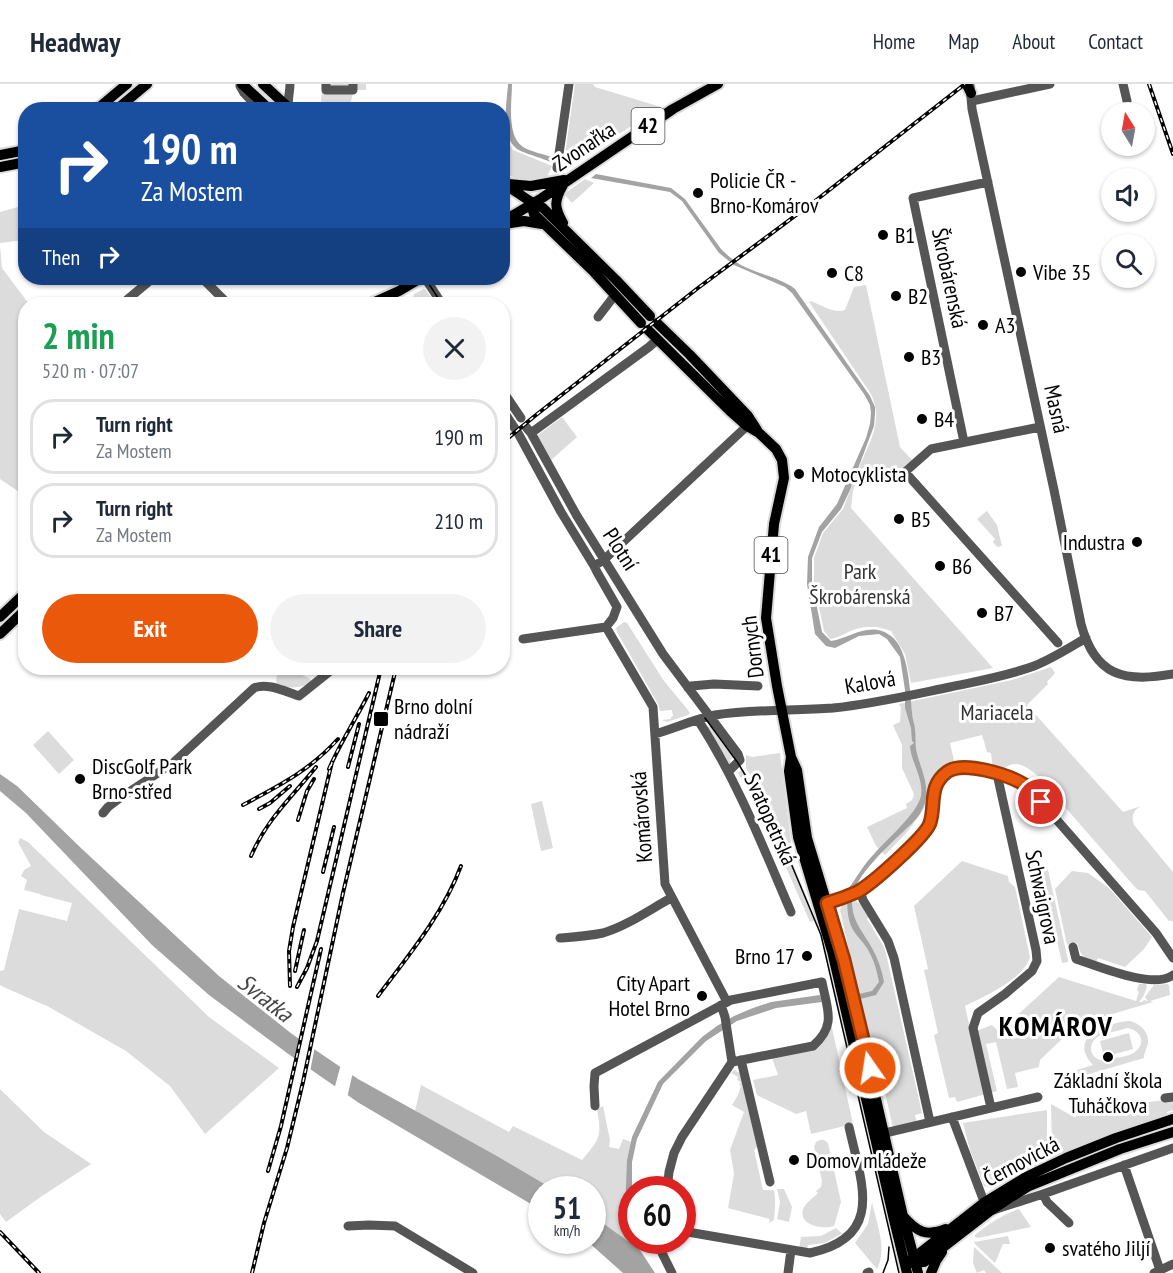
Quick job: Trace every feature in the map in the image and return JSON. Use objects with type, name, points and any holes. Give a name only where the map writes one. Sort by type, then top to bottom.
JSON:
[{"type":"main road","points":[[106,102],[127,84]]},
{"type":"main road","points":[[126,102],[147,84]]},
{"type":"main road","points":[[240,84],[261,102]]},
{"type":"main road","points":[[263,84],[282,102]]},
{"type":"main road","name":"Zvonařka","points":[[510,218],[672,109],[718,84]]},
{"type":"main road","points":[[0,155],[18,152]]},
{"type":"main road","points":[[0,168],[18,164]]},
{"type":"main road","points":[[510,184],[531,186],[567,180]]},
{"type":"main road","points":[[566,230],[556,211],[555,204],[557,195],[567,180]]},
{"type":"main road","name":"Dornych","points":[[510,188],[531,204],[543,208],[566,230],[649,323],[657,340],[747,426],[759,433]]},
{"type":"main road","name":"Dornych","points":[[531,204],[534,214],[615,295],[690,355],[748,416],[759,433],[779,455],[784,472],[774,524],[766,618],[791,757],[797,770],[804,826],[814,862]]},
{"type":"main road","points":[[510,222],[529,221],[548,227]]},
{"type":"main road","points":[[386,297],[410,285]]},
{"type":"main road","points":[[0,617],[18,600]]},
{"type":"main road","points":[[0,634],[18,617]]},
{"type":"main road","name":"Svatopetrská","points":[[791,757],[789,771],[796,828],[804,858],[844,960],[885,1133],[911,1265]]},
{"type":"main road","name":"Svatopetrská","points":[[814,862],[832,951],[894,1220],[911,1265]]},
{"type":"main road","name":"Černovická","points":[[956,1230],[1026,1177],[1116,1138],[1173,1119]]},
{"type":"main road","name":"Černovická","points":[[988,1207],[1070,1168],[1173,1132]]},
{"type":"main road","points":[[903,1216],[917,1229],[926,1233],[956,1230]]},
{"type":"main road","points":[[911,1265],[924,1262],[956,1230]]},
{"type":"main road","points":[[931,1273],[956,1230]]},
{"type":"street","points":[[240,84],[244,93],[252,102]]},
{"type":"street","points":[[288,102],[290,84]]},
{"type":"street","points":[[326,84],[326,90],[353,90],[353,84]]},
{"type":"street","points":[[557,168],[569,84]]},
{"type":"street","points":[[970,91],[1050,84]]},
{"type":"street","points":[[1123,84],[1127,101]]},
{"type":"street","name":"Masná","points":[[970,91],[1086,638],[1095,657],[1102,665],[1118,674],[1142,677],[1173,674]]},
{"type":"street","name":"Škrobárenská","points":[[964,442],[913,198],[988,182]]},
{"type":"street","points":[[130,297],[145,285]]},
{"type":"street","points":[[209,285],[221,297]]},
{"type":"street","points":[[399,291],[403,285]]},
{"type":"street","points":[[598,316],[615,295]]},
{"type":"street","name":"Plotní","points":[[657,340],[528,430],[572,509],[663,654],[688,688]]},
{"type":"street","points":[[510,402],[520,418]]},
{"type":"street","name":"Plotní","points":[[510,420],[617,607],[617,611],[606,627]]},
{"type":"street","points":[[594,566],[604,560],[747,426]]},
{"type":"street","points":[[1040,427],[931,449],[905,472],[1058,643]]},
{"type":"street","points":[[523,639],[606,627]]},
{"type":"street","name":"Komárovská","points":[[606,627],[651,704],[655,734],[664,884],[700,951],[724,1004],[727,1032],[770,1182]]},
{"type":"street","name":"Kalová","points":[[655,734],[709,716],[843,706],[990,678],[1026,669],[1086,638]]},
{"type":"street","points":[[104,813],[120,798],[173,763],[257,686],[299,696],[325,675]]},
{"type":"street","points":[[688,688],[704,684],[758,686]]},
{"type":"street","name":"Svatopetrská","points":[[688,688],[740,757],[739,762],[729,771],[791,912]]},
{"type":"street","points":[[698,720],[729,771]]},
{"type":"street","points":[[823,905],[859,891],[877,877],[925,832],[931,821],[933,790],[938,781],[948,771],[957,767],[972,767],[1027,786],[1156,933],[1173,958]]},
{"type":"street","name":"Schwaigrova","points":[[991,1108],[973,1028],[978,1013],[1032,971],[1036,961],[1036,950],[997,774]]},
{"type":"street","points":[[859,891],[888,941],[894,958],[930,1122]]},
{"type":"street","points":[[560,938],[603,933],[623,925],[671,898]]},
{"type":"street","points":[[1073,947],[1076,959],[1141,979],[1154,981],[1168,979],[1173,975]]},
{"type":"street","points":[[595,1106],[595,1073],[731,1000],[822,982],[829,1023],[821,1038],[813,1046],[736,1061],[682,1137],[674,1153],[669,1176]]},
{"type":"street","points":[[885,1133],[1038,1097]]},
{"type":"street","points":[[952,1118],[988,1207]]},
{"type":"street","points":[[696,1233],[810,1253],[825,1250],[848,1237],[859,1221],[863,1206],[863,1194],[849,1127]]},
{"type":"street","name":"Černovická","points":[[988,1207],[1043,1194],[1173,1148]]},
{"type":"street","points":[[1124,1165],[1158,1272],[1173,1264]]},
{"type":"street","name":"Černovická","points":[[1043,1194],[1047,1202],[1069,1223]]},
{"type":"street","points":[[348,1226],[395,1226],[473,1273]]},
{"type":"street","points":[[788,1273],[791,1250]]},
{"type":"street","points":[[662,1254],[672,1273]]},
{"type":"green space","points":[[322,84],[366,84],[366,90],[354,90],[351,102],[321,102]]},
{"type":"green space","points":[[575,84],[593,84],[595,87],[661,107],[563,168]]},
{"type":"green space","points":[[510,145],[513,150],[552,166],[547,177],[542,180],[519,179],[510,176]]},
{"type":"green space","points":[[585,179],[594,183],[572,203],[564,194]]},
{"type":"green space","points":[[18,207],[18,241],[0,243],[0,212]]},
{"type":"green space","points":[[0,246],[2,268],[24,297],[18,297],[18,491],[0,479]]},
{"type":"green space","points":[[866,285],[900,447],[912,460],[881,485],[870,481],[859,468],[874,432],[875,404],[871,394],[809,302],[832,310],[845,310],[854,287]]},
{"type":"green space","points":[[424,289],[430,297],[413,297],[414,294]]},
{"type":"green space","points":[[562,417],[577,437],[550,461],[537,437]]},
{"type":"green space","name":"Park Škrobárenská","points":[[854,480],[856,482],[851,508],[993,668],[911,683],[905,654],[891,631],[877,627],[863,627],[830,639],[824,631],[814,583],[814,558],[823,533],[843,509]]},
{"type":"green space","points":[[987,511],[997,525],[1002,546],[997,547],[993,542],[995,539],[977,519]]},
{"type":"green space","points":[[624,622],[627,623],[664,681],[688,710],[690,713],[688,715],[667,722],[662,720],[671,719],[672,710],[660,711],[617,632],[616,628]]},
{"type":"green space","name":"Mariacela","points":[[1051,667],[1055,673],[1047,682],[1048,684],[1027,705],[1123,812],[1141,806],[1133,814],[1134,825],[1173,872],[1173,921],[1169,921],[1145,891],[1138,890],[1134,886],[1037,775],[1024,766],[1016,764],[1011,764],[1002,770],[993,769],[991,753],[987,752],[982,735],[950,743],[955,765],[931,787],[927,804],[908,831],[885,855],[876,846],[867,827],[907,808],[906,804],[912,800],[914,794],[902,768],[902,745],[893,725],[900,722],[899,704],[1012,680]]},
{"type":"green space","points":[[277,675],[302,675],[312,681],[299,687],[290,687],[277,684]]},
{"type":"green space","points":[[712,724],[735,756],[728,765],[707,728]]},
{"type":"green space","points":[[48,731],[74,760],[59,774],[33,745]]},
{"type":"green space","points":[[780,753],[792,850],[790,851],[746,768],[746,755],[752,757]]},
{"type":"green space","points":[[743,769],[766,807],[791,858],[784,861],[766,820],[738,773]]},
{"type":"green space","points":[[542,801],[553,848],[541,851],[531,804]]},
{"type":"green space","points":[[20,838],[28,842],[209,1017],[279,1068],[205,1134],[170,1086],[126,1051],[49,1007],[0,985],[0,971],[4,970],[19,909],[67,921],[72,903],[24,890],[27,880],[21,876],[24,870],[31,866],[18,842]]},
{"type":"green space","points":[[962,861],[1008,876],[1009,882],[1015,887],[1030,957],[1020,973],[1012,980],[965,1006],[971,1033],[992,1025],[999,1032],[1059,977],[1136,1001],[1139,984],[1146,984],[1147,987],[1139,1002],[1148,1001],[1145,997],[1154,985],[1169,985],[1170,995],[1102,1017],[1086,1016],[1040,1060],[1039,1067],[1015,1073],[1018,1087],[1007,1089],[996,1042],[986,1044],[997,1091],[957,1102],[955,1097],[949,1098],[934,1035],[938,1033],[924,970],[928,969],[914,906]]},
{"type":"green space","points":[[792,862],[816,920],[810,922],[785,865]]},
{"type":"green space","points":[[1047,869],[1068,962],[1062,963],[1041,870]]},
{"type":"green space","points":[[1072,871],[1088,873],[1109,888],[1152,937],[1144,949],[1125,967],[1098,958],[1096,962],[1083,956],[1077,943],[1067,945],[1055,889]]},
{"type":"green space","points":[[854,899],[869,917],[867,919],[884,947],[922,1113],[915,1115],[917,1123],[893,1128],[881,1074],[863,1013],[840,910],[843,904]]},
{"type":"green space","points":[[829,1014],[853,1124],[811,1134],[806,1111],[796,1114],[757,1095],[753,1080],[778,1075],[772,1058],[812,1050]]},
{"type":"green space","points":[[1121,1022],[1134,1022],[1145,1032],[1148,1043],[1144,1058],[1079,1077],[1077,1070],[1093,1065],[1086,1055],[1084,1046],[1087,1039],[1102,1028]],"holes":[[[1127,1028],[1138,1033],[1141,1040],[1141,1044],[1134,1053],[1105,1061],[1092,1054],[1093,1041],[1099,1036]]]},
{"type":"green space","points":[[1129,1033],[1133,1049],[1104,1057],[1100,1041]]},
{"type":"green space","points":[[734,1070],[742,1074],[757,1143],[754,1150],[763,1190],[774,1190],[774,1220],[769,1223],[770,1219],[728,1208],[734,1174],[730,1150],[744,1112],[732,1105],[741,1086],[739,1085],[741,1082],[737,1080],[738,1077],[731,1073]]},
{"type":"green space","points":[[421,1085],[509,1132],[513,1126],[582,1160],[598,1137],[597,1109],[603,1106],[610,1140],[609,1147],[619,1149],[623,1139],[631,1142],[627,1160],[627,1176],[618,1176],[618,1235],[606,1226],[606,1176],[531,1176],[415,1111]]},
{"type":"green space","points":[[0,1089],[44,1132],[91,1164],[6,1222],[0,1214]]},
{"type":"green space","points":[[1173,1099],[1173,1110],[1167,1114],[1108,1135],[1017,1175],[1052,1146],[1051,1104],[1074,1117],[1109,1107]]},
{"type":"green space","points":[[1047,1110],[1047,1148],[991,1188],[984,1186],[970,1150],[963,1123]]},
{"type":"green space","points":[[820,1140],[828,1143],[841,1202],[834,1226],[829,1227],[812,1225],[807,1222],[802,1213],[805,1205],[821,1187],[822,1181],[814,1147]]},
{"type":"green space","points":[[777,1189],[784,1189],[792,1207],[789,1222],[777,1219],[780,1202]]},
{"type":"green space","points":[[872,1202],[881,1244],[877,1269],[855,1243],[868,1224]]},
{"type":"green space","points":[[1019,1209],[1031,1227],[975,1237],[996,1220]]},
{"type":"green space","points":[[836,1228],[845,1236],[841,1234],[825,1243],[808,1245],[807,1249],[799,1249],[801,1237],[821,1236]]},
{"type":"green space","points":[[1008,1236],[1010,1244],[1003,1244],[995,1263],[974,1242]]},
{"type":"green space","points":[[974,1247],[1002,1273],[986,1273],[984,1270],[977,1273],[973,1263]]},
{"type":"shaded area","points":[[508,84],[512,84],[511,118],[514,135],[526,149],[554,158],[553,163],[520,151],[512,143],[510,140],[510,102],[507,102]]},
{"type":"shaded area","points":[[596,174],[671,188],[685,199],[721,249],[732,259],[795,289],[870,396],[875,407],[874,426],[850,490],[841,509],[822,532],[812,558],[812,583],[822,632],[831,641],[861,631],[876,630],[891,636],[902,650],[908,671],[916,749],[926,785],[926,799],[920,814],[865,871],[852,898],[855,919],[874,952],[882,973],[884,982],[876,995],[860,999],[859,994],[872,991],[879,982],[870,954],[851,926],[847,897],[849,888],[864,866],[908,819],[921,796],[921,783],[910,746],[914,743],[905,708],[900,657],[887,639],[879,634],[859,636],[835,648],[826,646],[815,634],[807,584],[808,557],[819,527],[837,504],[866,438],[870,424],[870,405],[792,293],[785,287],[734,265],[719,253],[682,201],[670,192],[591,178]]},
{"type":"shaded area","points":[[0,774],[17,786],[219,976],[292,1034],[358,1079],[531,1176],[528,1176],[528,1202],[359,1103],[209,995],[152,945],[26,813],[0,791]]},
{"type":"shaded area","points":[[820,995],[822,1002],[776,1008],[737,1021],[706,1041],[663,1084],[637,1139],[632,1162],[632,1176],[626,1176],[632,1137],[658,1082],[702,1037],[717,1026],[734,1016],[771,1002]]},
{"type":"shaded area","points":[[606,1225],[618,1234],[618,1254],[643,1254],[655,1273],[623,1273],[602,1254],[606,1254]]},
{"type":"pier","points":[[300,1035],[315,1046],[310,1072],[294,1061]]},
{"type":"pier","points":[[341,1064],[353,1072],[347,1098],[334,1090]]},
{"type":"tram line","points":[[430,285],[437,297]]},
{"type":"tram line","points":[[705,718],[738,763],[766,810],[821,935],[899,1273]]},
{"type":"tram line","points":[[883,1273],[888,1260],[889,1247]]},
{"type":"railway","points":[[510,436],[698,288],[819,198],[965,84]]},
{"type":"railway","points":[[1149,84],[1173,154]]},
{"type":"railway","points":[[297,987],[317,941],[379,675]]},
{"type":"railway","points":[[252,1273],[303,1082],[343,893],[394,675]]},
{"type":"railway","points":[[329,769],[369,693]]},
{"type":"railway","points":[[348,767],[359,724]]},
{"type":"railway","points":[[243,805],[305,769],[338,739]]},
{"type":"railway","points":[[290,986],[289,951],[293,927],[332,762]]},
{"type":"railway","points":[[251,856],[264,831],[280,809],[316,767]]},
{"type":"railway","points":[[298,820],[307,791],[314,779]]},
{"type":"railway","points":[[259,809],[290,786]]},
{"type":"railway","points":[[323,872],[334,827]]},
{"type":"railway","points":[[378,996],[435,917],[454,884],[461,866]]},
{"type":"railway","points":[[295,971],[304,930]]},
{"type":"railway","points":[[268,1171],[281,1126],[321,949]]},
{"type":"railway","points":[[0,1232],[39,1273]]},
{"type":"place","name":"Policie ČR - Brno-Komárov","points":[[698,193]]},
{"type":"place","name":"B1","points":[[883,235]]},
{"type":"place","name":"Vibe 35","points":[[1021,272]]},
{"type":"place","name":"C8","points":[[832,273]]},
{"type":"place","name":"B2","points":[[896,296]]},
{"type":"place","name":"A3","points":[[983,325]]},
{"type":"place","name":"B3","points":[[909,357]]},
{"type":"place","name":"B4","points":[[922,419]]},
{"type":"place","name":"Motocyklista","points":[[799,474]]},
{"type":"place","name":"B5","points":[[899,519]]},
{"type":"place","name":"Industra","points":[[1137,542]]},
{"type":"place","name":"B6","points":[[940,566]]},
{"type":"place","name":"B7","points":[[982,613]]},
{"type":"place","name":"Brno dolní nádraží","points":[[381,719]]},
{"type":"place","name":"DiscGolf Park Brno-střed","points":[[80,779]]},
{"type":"place","name":"Brno 17","points":[[807,956]]},
{"type":"place","name":"City Apart Hotel Brno","points":[[702,996]]},
{"type":"place","name":"Základní škola Tuháčkova","points":[[1108,1057]]},
{"type":"place","name":"Domov mládeže","points":[[794,1160]]},
{"type":"place","name":"svatého Jiljí","points":[[1050,1248]]},
{"type":"district","name":"KOMÁROV","points":[[1056,1026]]},
{"type":"route","points":[[870,1068],[844,960],[827,903],[845,897],[871,883],[921,837],[931,821],[933,790],[948,771],[957,767],[972,767],[997,774],[1027,786],[1041,802]]},
{"type":"water label","name":"Svratka","points":[[265,998]]}]
